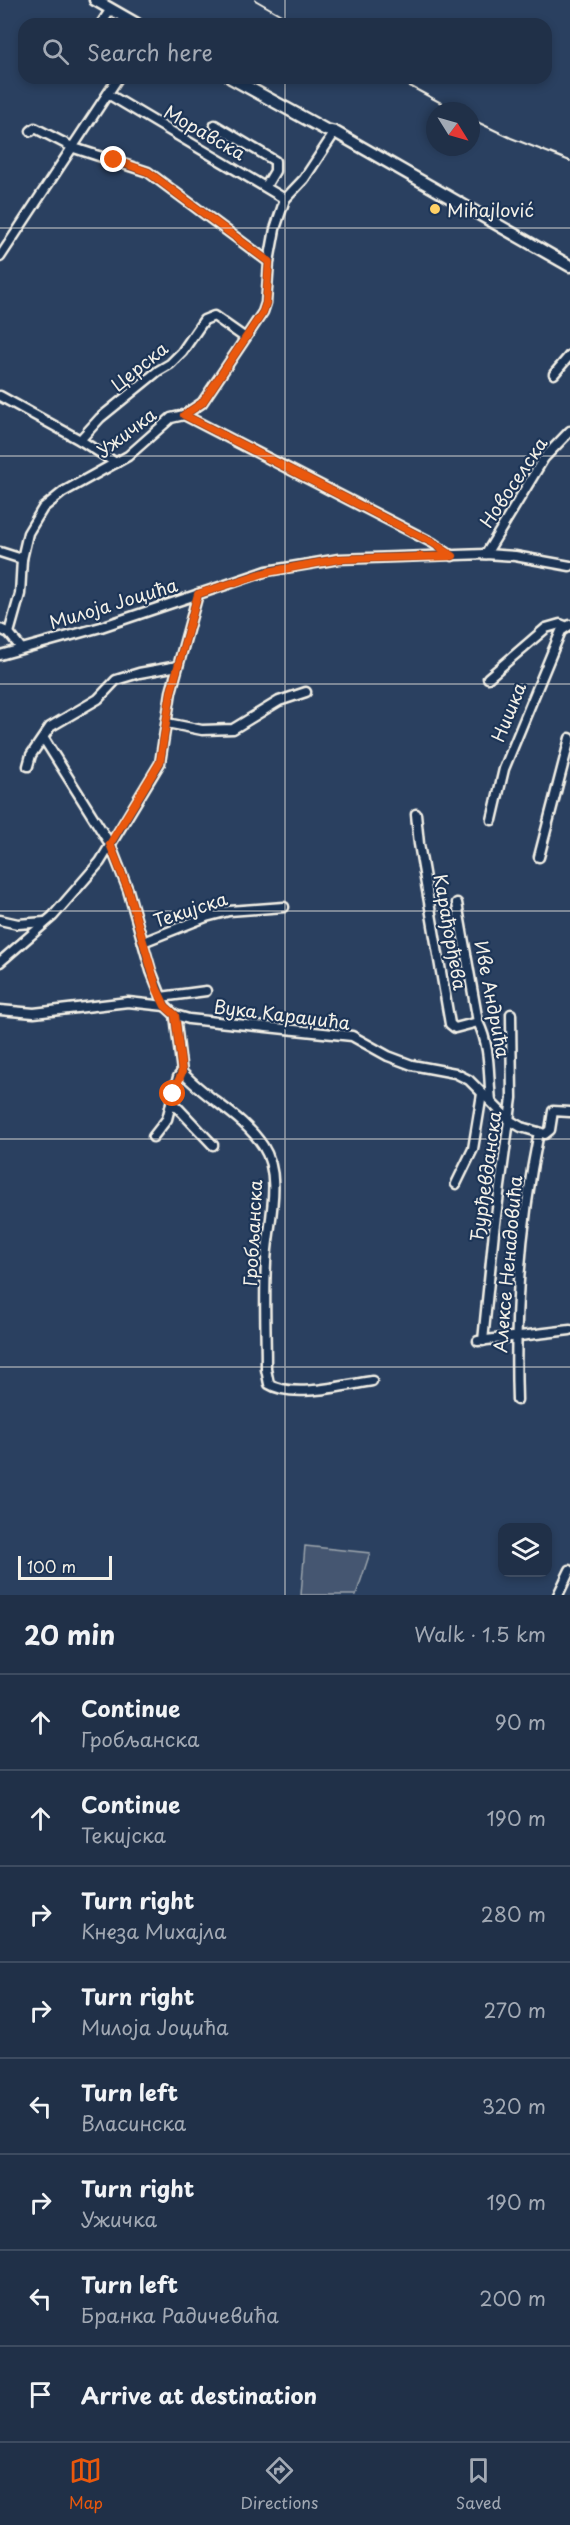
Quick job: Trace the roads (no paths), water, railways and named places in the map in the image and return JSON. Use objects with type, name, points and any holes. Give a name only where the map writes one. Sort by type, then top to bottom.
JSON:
[{"type":"main road","points":[[95,0],[127,18]]},
{"type":"main road","points":[[242,84],[570,266]]},
{"type":"main road","points":[[378,160],[570,274]]},
{"type":"street","points":[[105,18],[111,9]]},
{"type":"street","points":[[0,257],[3,248],[74,148],[114,84]]},
{"type":"street","name":"Моравска","points":[[108,94],[285,199]]},
{"type":"street","points":[[215,125],[275,161],[275,171],[266,186]]},
{"type":"street","points":[[31,131],[35,128],[74,148],[148,172],[269,262]]},
{"type":"street","name":"Ужичка","points":[[9,633],[20,594],[22,559],[28,533],[43,508],[63,492],[116,463],[171,418],[184,415],[202,403],[263,312],[275,229],[285,199],[304,179],[330,133]]},
{"type":"street","name":"Церска","points":[[80,440],[100,418],[182,352],[204,320],[214,316],[244,338]]},
{"type":"street","points":[[554,374],[570,356]]},
{"type":"street","points":[[0,396],[80,440],[116,463]]},
{"type":"street","points":[[184,415],[433,543],[453,556]]},
{"type":"street","name":"Новоселска","points":[[486,554],[544,458],[570,431]]},
{"type":"street","points":[[0,552],[22,559]]},
{"type":"street","name":"Милоја Јоцића","points":[[0,655],[101,627],[267,572],[339,559],[486,554],[516,556],[570,566]]},
{"type":"street","points":[[0,962],[46,922],[100,862],[160,762],[171,692],[190,630],[198,594]]},
{"type":"street","points":[[488,678],[546,628],[560,624],[567,626]]},
{"type":"street","name":"Нишка","points":[[492,820],[504,769],[531,698],[567,626]]},
{"type":"street","points":[[0,628],[9,633],[21,648]]},
{"type":"street","points":[[28,766],[31,755],[50,727],[98,699],[116,680],[178,666]]},
{"type":"street","points":[[167,723],[202,730],[233,729],[279,701],[306,692]]},
{"type":"street","points":[[538,857],[570,738]]},
{"type":"street","name":"Текијска","points":[[44,739],[110,844],[128,890],[163,1001]]},
{"type":"street","name":"Карађорђева","points":[[416,814],[419,844],[450,1024],[455,1028],[478,1022]]},
{"type":"street","name":"Иве Андрића","points":[[457,903],[478,1022],[484,1033],[490,1060],[491,1101]]},
{"type":"street","name":"Текијска","points":[[143,942],[217,914],[284,907]]},
{"type":"street","points":[[0,920],[18,924],[46,922]]},
{"type":"street","points":[[0,1010],[34,1013],[128,1002],[163,1001],[206,990]]},
{"type":"street","points":[[153,1137],[167,1119],[182,1072],[175,1015],[163,1001]]},
{"type":"street","name":"Ђурђевданска","points":[[511,1014],[512,1098],[481,1341],[515,1338]]},
{"type":"street","name":"Вука Караџића","points":[[175,1015],[189,1019],[352,1036],[388,1056],[412,1065],[455,1073],[469,1080],[509,1120],[521,1127],[539,1132]]},
{"type":"street","name":"Гробљанска","points":[[182,1072],[248,1128],[270,1157],[273,1186],[266,1262],[266,1369],[269,1384],[278,1390],[294,1390],[372,1381]]},
{"type":"street","points":[[456,1184],[473,1149],[482,1094]]},
{"type":"street","points":[[171,1103],[199,1128],[213,1145]]},
{"type":"street","points":[[539,1132],[547,1133],[550,1130],[553,1111],[570,1112]]},
{"type":"street","name":"Алексе Ненадовића","points":[[517,1400],[515,1338],[522,1243],[539,1132]]},
{"type":"street","points":[[515,1338],[570,1330]]},
{"type":"street","points":[[558,1595],[570,1570]]},
{"type":"railway","points":[[255,0],[286,18]]},
{"type":"railway","points":[[406,84],[439,102]]},
{"type":"railway","points":[[480,123],[570,161]]},
{"type":"place","name":"Mihajlović","points":[[435,209]]}]
